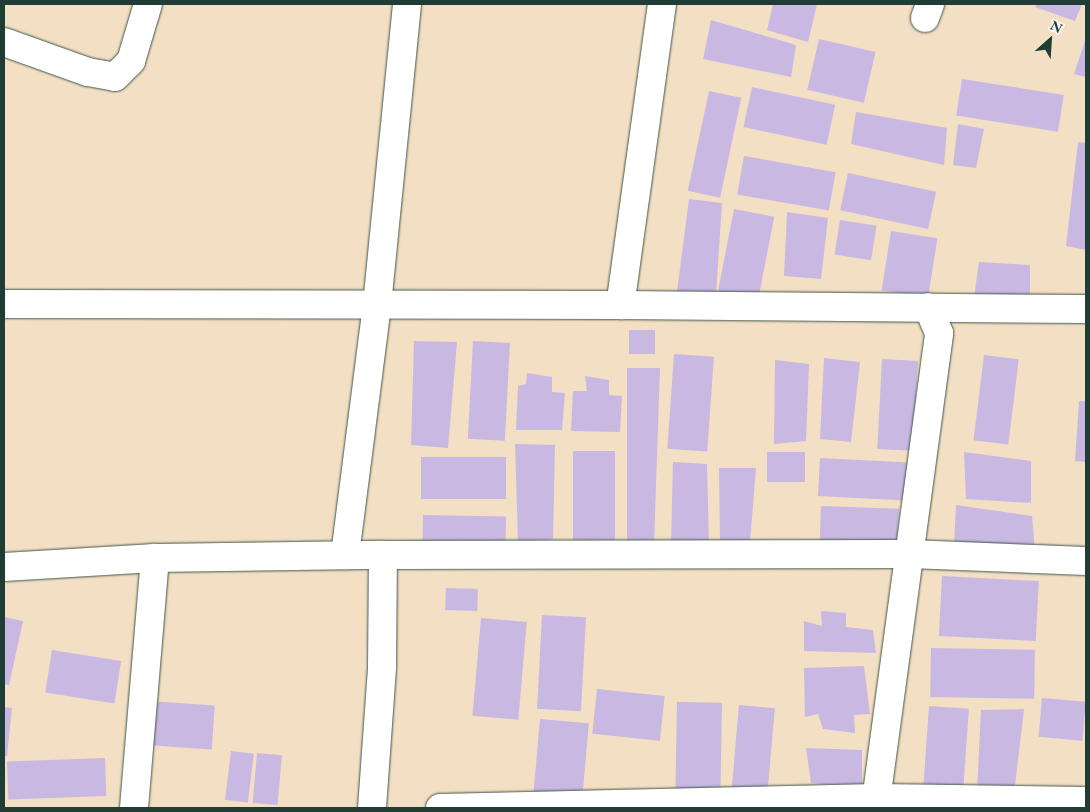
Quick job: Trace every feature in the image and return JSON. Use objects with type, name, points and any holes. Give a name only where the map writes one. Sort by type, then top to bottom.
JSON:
[{"type":"street","points":[[4,42],[88,72],[115,76],[131,61],[148,4]]},
{"type":"street","points":[[344,555],[377,304],[406,4]]},
{"type":"street","points":[[620,305],[662,4]]},
{"type":"street","points":[[4,304],[620,305],[1086,309]]},
{"type":"street","points":[[875,803],[939,333],[928,307]]},
{"type":"street","points":[[4,567],[155,558],[344,555],[908,554],[1086,561]]},
{"type":"street","points":[[372,808],[382,667],[383,555]]},
{"type":"street","points":[[134,808],[155,558]]},
{"type":"street","points":[[440,808],[1086,801]]},
{"type":"building","points":[[773,4],[817,4],[808,42],[767,30]]},
{"type":"building","points":[[1037,4],[1082,4],[1075,21],[1035,7]]},
{"type":"building","points":[[711,20],[796,45],[791,77],[703,59]]},
{"type":"building","points":[[1086,38],[1086,77],[1074,74]]},
{"type":"building","points":[[819,39],[876,52],[864,103],[807,90]]},
{"type":"building","points":[[962,79],[1064,95],[1058,132],[956,116]]},
{"type":"building","points":[[752,87],[835,105],[827,145],[743,127]]},
{"type":"building","points":[[709,91],[741,98],[720,198],[688,191]]},
{"type":"building","points":[[856,112],[947,128],[944,165],[851,144]]},
{"type":"building","points":[[958,124],[984,129],[976,168],[953,165]]},
{"type":"building","points":[[1078,142],[1086,143],[1086,250],[1066,246]]},
{"type":"building","points":[[744,156],[836,172],[829,211],[737,194]]},
{"type":"building","points":[[848,173],[936,192],[928,229],[840,210]]},
{"type":"building","points":[[689,199],[722,203],[716,294],[677,292]]},
{"type":"building","points":[[734,209],[774,217],[758,300],[718,292]]},
{"type":"building","points":[[787,212],[828,218],[821,279],[784,276]]},
{"type":"building","points":[[840,220],[877,226],[871,260],[835,255]]},
{"type":"building","points":[[891,231],[937,238],[928,298],[882,290]]},
{"type":"building","points":[[979,262],[1030,265],[1030,303],[974,297]]},
{"type":"building","points":[[629,330],[655,330],[655,354],[629,354]]},
{"type":"building","points":[[414,341],[457,342],[448,448],[411,445]]},
{"type":"building","points":[[473,341],[510,343],[505,441],[468,439]]},
{"type":"building","points":[[674,354],[714,357],[707,452],[667,449]]},
{"type":"building","points":[[984,355],[1019,359],[1008,445],[974,440]]},
{"type":"building","points":[[824,358],[860,362],[851,442],[820,439]]},
{"type":"building","points":[[882,359],[918,361],[913,451],[877,449]]},
{"type":"building","points":[[775,360],[809,364],[806,441],[774,444]]},
{"type":"building","points":[[627,368],[660,368],[654,544],[627,545]]},
{"type":"building","points":[[527,373],[552,377],[552,392],[565,393],[562,430],[516,430],[518,386],[526,384]]},
{"type":"building","points":[[585,376],[609,380],[609,395],[622,396],[620,432],[571,431],[573,391],[587,391]]},
{"type":"building","points":[[1079,401],[1086,401],[1086,462],[1075,461]]},
{"type":"building","points":[[515,444],[555,445],[553,539],[518,542]]},
{"type":"building","points":[[573,451],[615,451],[615,540],[573,540]]},
{"type":"building","points":[[767,452],[805,452],[805,482],[767,482]]},
{"type":"building","points":[[964,452],[1031,461],[1031,503],[966,499]]},
{"type":"building","points":[[421,457],[506,457],[506,499],[421,499]]},
{"type":"building","points":[[820,458],[908,463],[906,501],[818,496]]},
{"type":"building","points":[[673,462],[707,464],[709,543],[671,545]]},
{"type":"building","points":[[719,468],[756,468],[750,542],[720,543]]},
{"type":"building","points":[[956,505],[1032,516],[1035,551],[954,547]]},
{"type":"building","points":[[821,506],[899,509],[898,546],[820,543]]},
{"type":"building","points":[[423,515],[506,516],[505,544],[423,543]]},
{"type":"building","points":[[942,576],[1039,581],[1036,641],[939,636]]},
{"type":"building","points":[[446,588],[478,589],[477,611],[445,610]]},
{"type":"building","points":[[821,611],[846,613],[846,627],[873,630],[876,653],[804,651],[804,621],[822,626]]},
{"type":"building","points":[[542,615],[586,617],[581,711],[537,709]]},
{"type":"building","points":[[4,617],[23,621],[9,685],[4,684]]},
{"type":"building","points":[[481,618],[527,622],[518,720],[472,716]]},
{"type":"building","points":[[931,648],[1035,650],[1034,699],[930,697]]},
{"type":"building","points":[[52,650],[121,661],[114,703],[45,692]]},
{"type":"building","points":[[864,666],[870,714],[854,715],[855,733],[823,729],[818,714],[805,717],[804,668]]},
{"type":"building","points":[[597,689],[665,696],[660,741],[592,734]]},
{"type":"building","points":[[1042,698],[1086,702],[1082,741],[1039,737]]},
{"type":"building","points":[[149,701],[215,706],[212,749],[146,745]]},
{"type":"building","points":[[677,702],[722,703],[720,796],[675,795]]},
{"type":"building","points":[[739,705],[775,708],[767,797],[731,794]]},
{"type":"building","points":[[929,706],[969,709],[963,792],[923,789]]},
{"type":"building","points":[[4,707],[12,708],[7,756],[4,756]]},
{"type":"building","points":[[1024,709],[1014,794],[977,792],[981,710]]},
{"type":"building","points":[[540,719],[589,723],[582,799],[533,795]]},
{"type":"building","points":[[806,748],[862,750],[862,788],[811,783]]},
{"type":"building","points":[[231,751],[254,754],[248,802],[225,800]]},
{"type":"building","points":[[257,753],[282,755],[278,805],[253,803]]},
{"type":"building","points":[[105,758],[106,796],[8,799],[7,761]]}]
